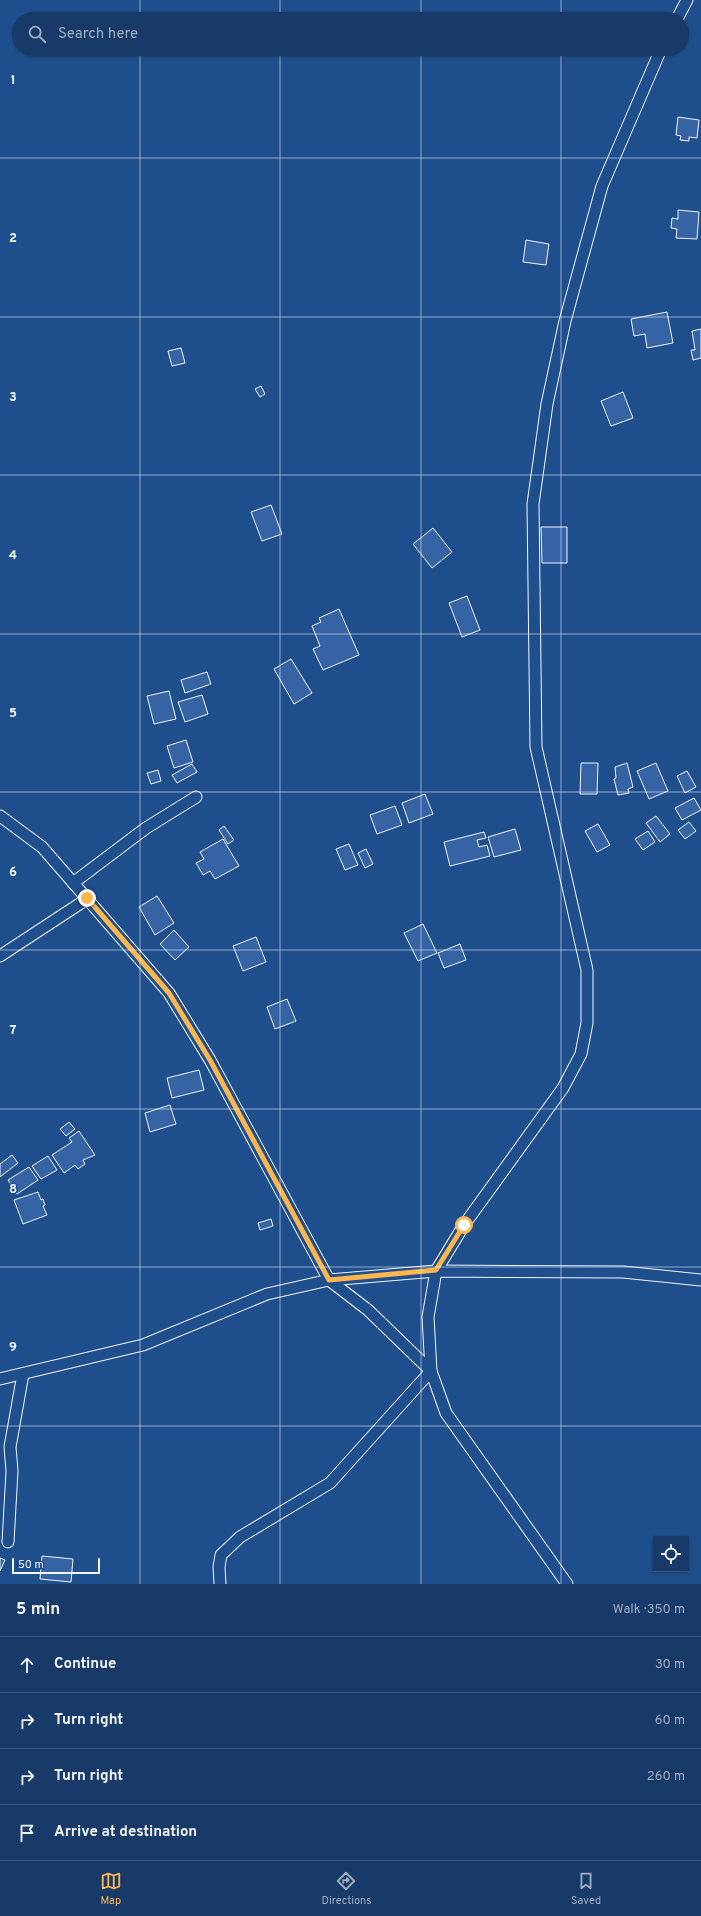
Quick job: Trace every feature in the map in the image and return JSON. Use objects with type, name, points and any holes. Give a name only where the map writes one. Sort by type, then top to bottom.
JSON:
[{"type":"street","points":[[681,12],[687,0]]},
{"type":"street","points":[[567,1584],[446,1413],[430,1371],[428,1317],[436,1270],[464,1225],[563,1088],[581,1054],[587,1023],[587,970],[536,747],[532,504],[548,396],[565,321],[602,186],[658,56]]},
{"type":"street","points":[[73,882],[146,828],[196,797]]},
{"type":"street","points":[[0,816],[42,847],[169,993],[210,1060],[329,1280],[368,1310],[430,1371]]},
{"type":"street","points":[[0,956],[87,898]]},
{"type":"street","points":[[0,1379],[143,1345],[267,1294],[329,1280],[436,1270],[622,1272],[701,1280]]},
{"type":"street","points":[[220,1584],[219,1567],[221,1555],[240,1537],[330,1483],[430,1371]]},
{"type":"street","points":[[8,1542],[12,1471],[10,1448],[23,1374]]},
{"type":"building","points":[[678,117],[699,120],[697,138],[689,137],[689,141],[680,140],[681,136],[676,135]]},
{"type":"building","points":[[678,210],[699,212],[697,239],[676,238],[677,229],[671,228],[672,218],[678,219]]},
{"type":"building","points":[[526,240],[549,244],[546,265],[523,262]]},
{"type":"building","points":[[667,312],[673,343],[647,348],[645,334],[634,336],[631,319]]},
{"type":"building","points":[[701,329],[701,358],[693,360],[691,350],[695,350],[692,331]]},
{"type":"building","points":[[181,348],[185,363],[172,366],[168,351]]},
{"type":"building","points":[[261,386],[265,394],[260,397],[255,389]]},
{"type":"building","points":[[623,392],[633,418],[611,426],[601,401]]},
{"type":"building","points":[[271,505],[282,534],[262,541],[251,512]]},
{"type":"building","points":[[541,527],[567,527],[567,563],[542,563]]},
{"type":"building","points":[[433,528],[452,552],[432,568],[413,544]]},
{"type":"building","points":[[467,596],[480,630],[462,637],[449,603]]},
{"type":"building","points":[[339,609],[359,655],[323,670],[313,649],[320,646],[312,626],[321,622],[319,618]]},
{"type":"building","points":[[291,659],[312,693],[294,704],[274,669]]},
{"type":"building","points":[[207,672],[211,684],[185,693],[181,680]]},
{"type":"building","points":[[169,691],[176,719],[154,724],[147,696]]},
{"type":"building","points":[[202,695],[208,714],[185,722],[178,702]]},
{"type":"building","points":[[186,740],[193,762],[174,768],[167,746]]},
{"type":"building","points":[[581,763],[598,763],[597,794],[580,794]]},
{"type":"building","points":[[627,763],[633,787],[628,789],[629,793],[618,795],[614,779],[616,778],[615,767]]},
{"type":"building","points":[[656,763],[668,791],[649,799],[637,771]]},
{"type":"building","points":[[192,764],[197,772],[177,783],[172,775]]},
{"type":"building","points":[[158,770],[161,781],[151,784],[147,773]]},
{"type":"building","points":[[687,771],[696,787],[685,793],[677,776]]},
{"type":"building","points":[[425,794],[433,814],[409,823],[402,803]]},
{"type":"building","points":[[694,798],[701,810],[682,820],[675,808]]},
{"type":"building","points":[[395,806],[402,825],[377,834],[370,815]]},
{"type":"building","points":[[656,816],[670,834],[660,842],[646,823]]},
{"type":"building","points":[[689,822],[696,831],[685,839],[678,830]]},
{"type":"building","points":[[598,824],[610,845],[597,852],[585,831]]},
{"type":"building","points":[[224,826],[234,840],[228,844],[219,830]]},
{"type":"building","points":[[515,829],[521,850],[494,857],[488,837]]},
{"type":"building","points":[[648,831],[655,842],[643,850],[635,839]]},
{"type":"building","points":[[484,832],[486,838],[477,840],[479,847],[487,845],[490,856],[450,866],[444,842]]},
{"type":"building","points":[[223,839],[239,866],[215,879],[210,871],[203,875],[196,863],[204,859],[200,852]]},
{"type":"building","points":[[349,844],[358,865],[345,870],[336,849]]},
{"type":"building","points":[[366,849],[373,864],[365,868],[358,853]]},
{"type":"building","points":[[157,896],[174,923],[155,935],[139,907]]},
{"type":"building","points":[[423,924],[437,953],[418,961],[404,933]]},
{"type":"building","points":[[174,930],[189,947],[175,960],[160,944]]},
{"type":"building","points":[[256,937],[266,962],[243,971],[233,946]]},
{"type":"building","points":[[460,944],[466,960],[444,968],[438,953]]},
{"type":"building","points":[[287,999],[296,1021],[275,1029],[267,1007]]},
{"type":"building","points":[[199,1070],[204,1090],[172,1098],[167,1078]]},
{"type":"building","points":[[170,1105],[176,1124],[150,1132],[145,1113]]},
{"type":"building","points":[[69,1122],[75,1129],[66,1136],[60,1129]]},
{"type":"building","points":[[79,1131],[95,1155],[83,1160],[85,1164],[78,1169],[75,1165],[64,1173],[52,1155],[72,1142],[69,1138]]},
{"type":"building","points":[[12,1155],[18,1163],[0,1177],[0,1164]]},
{"type":"building","points":[[48,1156],[57,1170],[41,1179],[32,1166]]},
{"type":"building","points":[[29,1167],[38,1180],[17,1194],[8,1180]]},
{"type":"building","points":[[38,1192],[41,1200],[43,1199],[45,1205],[43,1206],[47,1215],[23,1224],[14,1200]]},
{"type":"building","points":[[271,1219],[273,1226],[260,1230],[258,1223]]},
{"type":"building","points":[[42,1556],[73,1559],[71,1582],[40,1579]]},
{"type":"building","points":[[0,1558],[5,1560],[0,1571]]},
{"type":"route","points":[[87,898],[169,993],[210,1060],[329,1280],[436,1270],[464,1225]]}]
